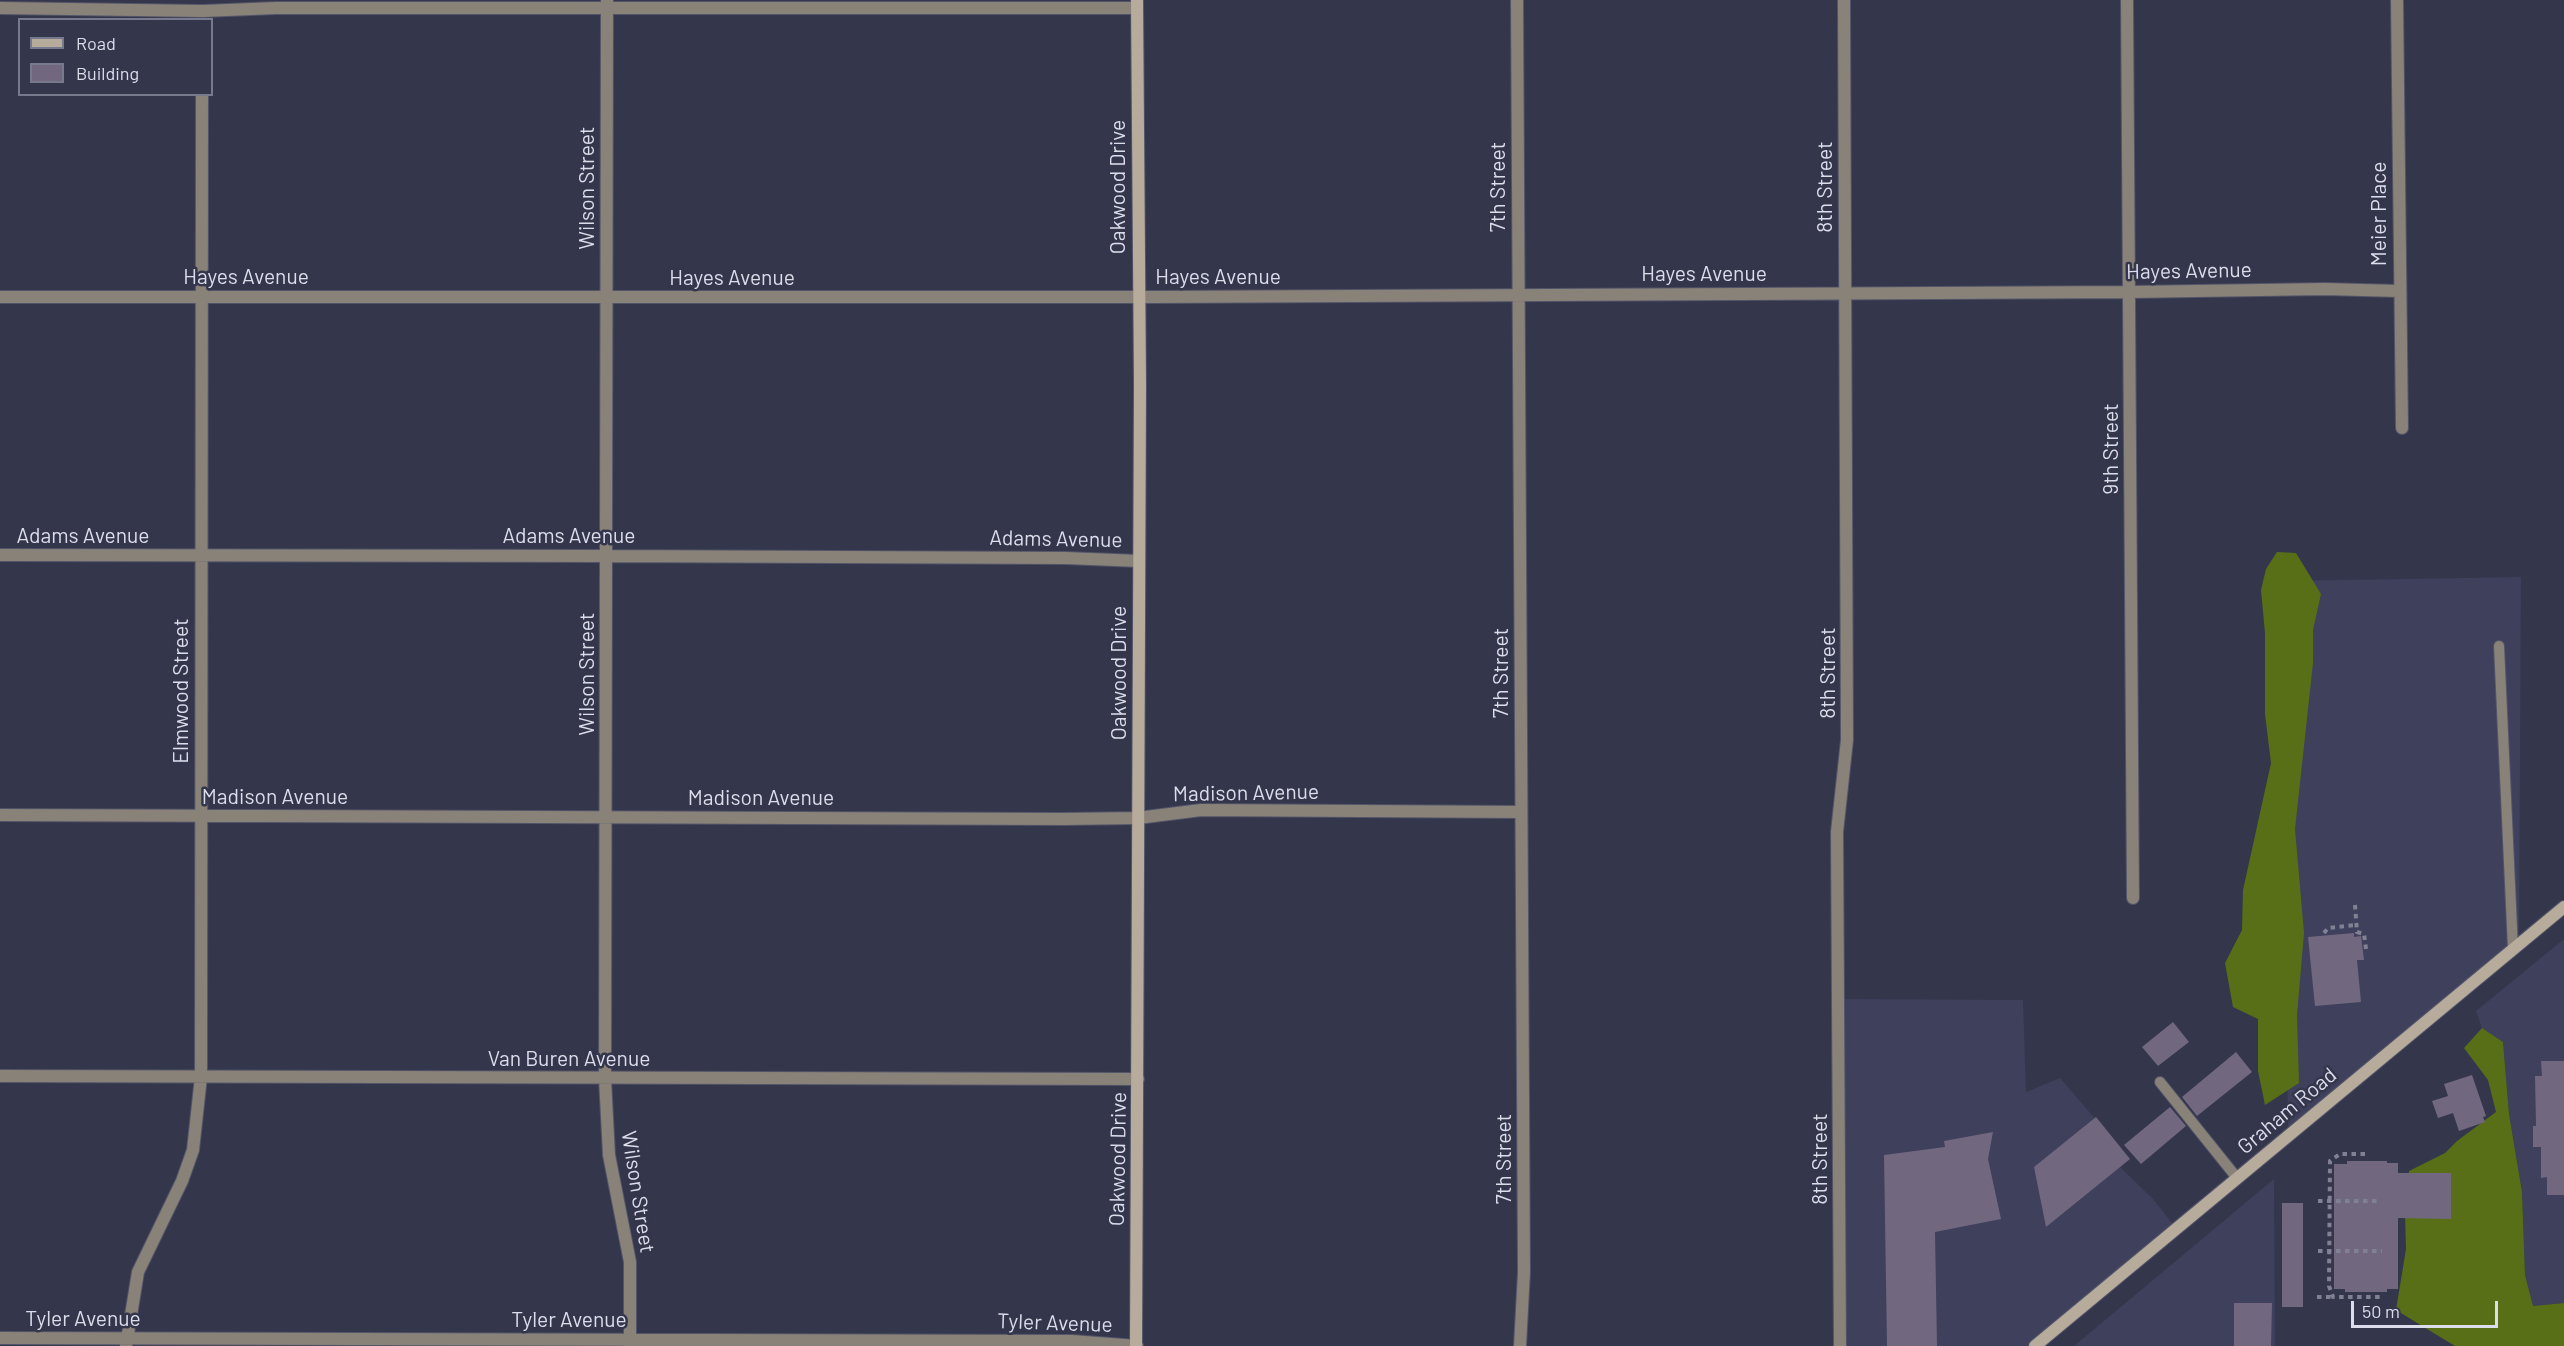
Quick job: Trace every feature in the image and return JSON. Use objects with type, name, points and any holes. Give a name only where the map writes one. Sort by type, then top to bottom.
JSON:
[{"type":"street","name":"7th Street","points":[[1517,0],[1524,1272],[1520,1346]]},
{"type":"street","name":"8th Street","points":[[1840,1346],[1837,832],[1847,740],[1844,0]]},
{"type":"street","name":"9th Street","points":[[2127,0],[2133,898]]},
{"type":"street","name":"Meier Place","points":[[2397,0],[2402,428]]},
{"type":"street","points":[[0,8],[203,10],[607,4],[1137,4]]},
{"type":"street","name":"Wilson Street","points":[[607,4],[607,481],[604,556],[607,619],[605,1079],[609,1155],[630,1262],[630,1343]]},
{"type":"street","name":"Oakwood Drive","points":[[1136,1346],[1139,561],[1137,4]]},
{"type":"street","name":"Elmwood Street","points":[[126,1343],[138,1272],[182,1180],[193,1150],[201,1077],[202,96]]},
{"type":"street","name":"Hayes Avenue","points":[[0,297],[1138,297],[2399,291]]},
{"type":"street","name":"Adams Avenue","points":[[0,555],[1066,558],[1139,561]]},
{"type":"street","name":"Madison Avenue","points":[[0,815],[1138,818],[1200,810],[1521,812]]},
{"type":"street","name":"Graham Road","points":[[2035,1346],[2564,907]]},
{"type":"street","name":"Van Buren Avenue","points":[[0,1076],[1138,1079]]},
{"type":"street","name":"Tyler Avenue","points":[[0,1338],[126,1343],[1072,1341],[1136,1346]]},
{"type":"lane","points":[[2499,646],[2513,949]]},
{"type":"lane","points":[[2160,1082],[2237,1178]]},
{"type":"path","points":[[2355,904],[2355,925],[2357,932],[2364,934],[2366,950]]},
{"type":"path","points":[[2324,933],[2328,928],[2355,925]]},
{"type":"path","points":[[2334,1297],[2329,1286],[2330,1161],[2340,1154],[2366,1154]]},
{"type":"path","points":[[2318,1201],[2381,1201]]},
{"type":"path","points":[[2318,1251],[2382,1251]]},
{"type":"path","points":[[2317,1297],[2382,1297]]},
{"type":"shaded area","points":[[2521,577],[2519,944],[2288,1136],[2281,581]]},
{"type":"shaded area","points":[[2564,939],[2564,1303],[2533,1306],[2525,1275],[2522,1192],[2509,1114],[2503,1042],[2482,1028],[2476,1011]]},
{"type":"shaded area","points":[[1838,999],[2023,1000],[2026,1092],[2060,1078],[2130,1159],[2120,1167],[2153,1199],[2176,1228],[2035,1346],[1840,1346]]},
{"type":"shaded area","points":[[2274,1179],[2275,1346],[2074,1346]]},
{"type":"green space","points":[[2277,552],[2296,553],[2321,594],[2313,630],[2313,663],[2295,829],[2304,933],[2297,1015],[2299,1083],[2265,1105],[2258,1071],[2258,1019],[2233,1007],[2225,963],[2242,930],[2243,890],[2271,763],[2265,714],[2265,633],[2261,590],[2266,569]]},
{"type":"green space","points":[[2482,1028],[2503,1042],[2509,1114],[2522,1192],[2525,1275],[2533,1306],[2564,1303],[2564,1346],[2455,1346],[2396,1310],[2406,1249],[2405,1213],[2409,1171],[2445,1153],[2457,1141],[2496,1112],[2488,1080],[2464,1048]]},
{"type":"building","points":[[2354,933],[2354,937],[2361,936],[2364,960],[2357,960],[2361,1002],[2315,1006],[2308,937]]},
{"type":"building","points":[[2173,1022],[2189,1042],[2158,1066],[2142,1047]]},
{"type":"building","points":[[2236,1052],[2252,1072],[2197,1116],[2182,1097]]},
{"type":"building","points":[[2541,1061],[2564,1061],[2564,1195],[2547,1195],[2547,1177],[2541,1178],[2541,1147],[2533,1147],[2533,1126],[2536,1126],[2535,1076],[2542,1076]]},
{"type":"building","points":[[2472,1075],[2486,1116],[2483,1117],[2485,1122],[2459,1131],[2453,1113],[2438,1118],[2432,1101],[2448,1096],[2444,1084]]},
{"type":"building","points":[[2170,1107],[2186,1126],[2141,1164],[2124,1145]]},
{"type":"building","points":[[2096,1117],[2130,1159],[2046,1227],[2034,1167]]},
{"type":"building","points":[[1993,1132],[1988,1159],[2001,1219],[1935,1232],[1937,1346],[1887,1346],[1884,1155],[1945,1147],[1944,1141]]},
{"type":"building","points":[[2347,1161],[2398,1163],[2398,1173],[2451,1173],[2451,1219],[2398,1218],[2398,1289],[2387,1289],[2387,1292],[2345,1292],[2345,1289],[2334,1289],[2334,1164],[2347,1164]]},
{"type":"building","points":[[2282,1203],[2303,1203],[2303,1307],[2282,1307]]},
{"type":"building","points":[[2234,1303],[2272,1303],[2271,1346],[2234,1346]]}]
